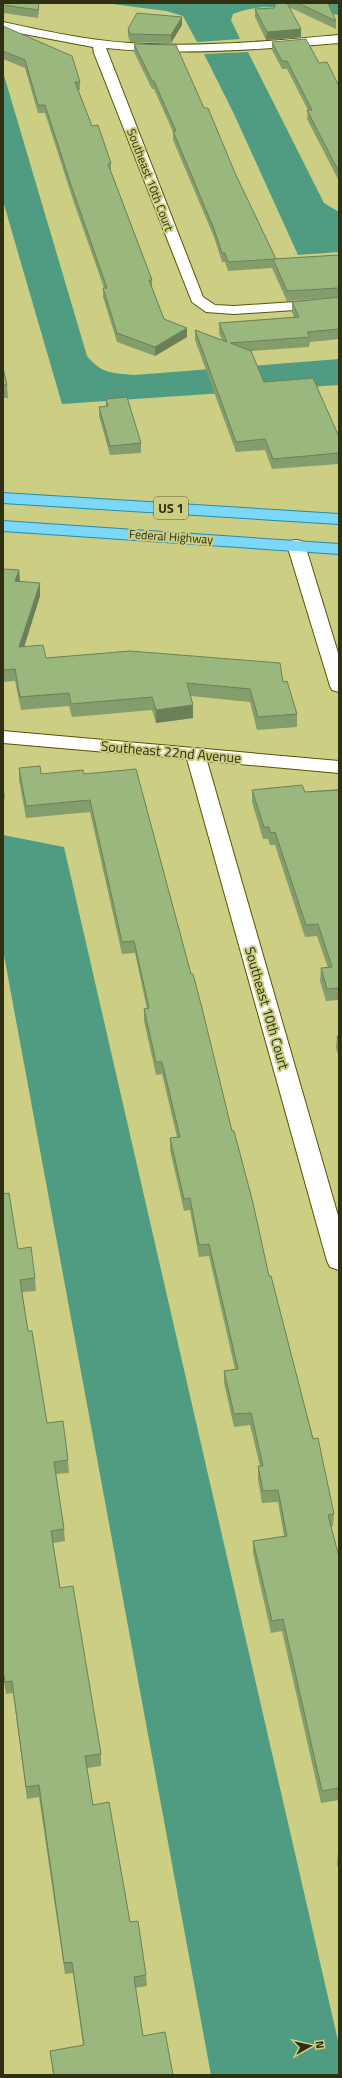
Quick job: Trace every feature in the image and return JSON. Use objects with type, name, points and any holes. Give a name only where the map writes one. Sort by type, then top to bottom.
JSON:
[{"type":"main road","name":"US 1","points":[[3,498],[339,519]]},
{"type":"main road","points":[[181,537],[227,528],[260,514]]},
{"type":"main road","name":"Federal Highway","points":[[3,526],[339,549]]},
{"type":"main road","points":[[296,545],[320,529],[339,526]]},
{"type":"street","points":[[3,26],[99,44],[185,48],[337,42]]},
{"type":"street","name":"Southeast 10th Court","points":[[99,44],[106,68],[197,299],[211,309],[234,310],[339,303]]},
{"type":"street","points":[[296,545],[339,686]]},
{"type":"street","name":"Southeast 22nd Avenue","points":[[3,737],[339,766]]},
{"type":"street","name":"Southeast 10th Court","points":[[195,754],[339,1261]]},
{"type":"shaded area","points":[[105,3],[339,3],[339,15],[299,9],[271,7],[245,10],[233,14],[231,20],[240,39],[197,42],[183,16],[166,11]]},
{"type":"shaded area","points":[[248,52],[324,203],[339,212],[339,252],[298,255],[234,114],[204,54]]},
{"type":"shaded area","points":[[3,72],[87,356],[92,362],[108,372],[134,375],[339,359],[339,385],[62,404],[3,201]]},
{"type":"shaded area","points":[[3,835],[64,847],[339,2045],[339,2075],[211,2075],[3,950]]},
{"type":"building","points":[[3,3],[39,3],[38,10],[3,5]]},
{"type":"building","points":[[276,3],[287,3],[301,29],[267,32],[255,9],[274,8]]},
{"type":"building","points":[[298,3],[328,3],[336,21]]},
{"type":"building","points":[[137,13],[182,17],[171,35],[130,34],[128,29]]},
{"type":"building","points":[[3,26],[72,56],[80,82],[75,82],[92,126],[98,125],[111,163],[108,164],[152,280],[149,280],[164,319],[187,328],[155,347],[117,333],[103,288],[107,288],[45,105],[38,105],[25,60],[3,51]]},
{"type":"building","points":[[306,39],[319,63],[327,62],[339,86],[339,172],[307,110],[312,110],[287,61],[282,61],[272,42]]},
{"type":"building","points":[[134,44],[176,45],[204,108],[208,108],[235,173],[276,259],[228,262],[225,253],[222,253],[214,229],[173,131],[176,131],[154,81],[152,81]]},
{"type":"building","points":[[339,255],[339,288],[287,291],[273,259]]},
{"type":"building","points":[[339,297],[339,329],[307,332],[310,337],[230,343],[251,351],[264,382],[313,378],[339,437],[339,453],[273,459],[265,439],[236,442],[195,330],[227,342],[219,323],[299,317],[292,302]]},
{"type":"building","points":[[3,368],[7,385],[3,385]]},
{"type":"building","points":[[127,397],[141,443],[110,446],[99,407],[108,406],[106,399]]},
{"type":"building","points":[[3,569],[19,570],[15,581],[40,583],[19,647],[43,645],[46,658],[130,651],[280,663],[283,682],[287,681],[297,714],[258,717],[250,689],[187,683],[193,705],[156,710],[152,697],[71,704],[69,693],[20,697],[15,669],[3,670]]},
{"type":"building","points":[[40,766],[41,774],[83,770],[84,774],[136,769],[191,974],[193,974],[202,1008],[232,1131],[234,1131],[253,1203],[269,1276],[271,1276],[313,1439],[318,1438],[334,1514],[328,1515],[339,1557],[339,1788],[322,1791],[283,1619],[272,1621],[253,1541],[287,1536],[278,1490],[263,1491],[258,1466],[263,1466],[251,1413],[234,1414],[224,1371],[238,1369],[209,1244],[199,1245],[190,1198],[184,1199],[170,1138],[180,1137],[162,1062],[156,1062],[144,1009],[149,1008],[134,941],[122,942],[90,800],[26,806],[19,768]]},
{"type":"building","points":[[302,785],[305,792],[339,790],[339,988],[327,989],[321,968],[332,967],[318,924],[306,925],[275,832],[270,833],[269,827],[264,827],[252,790]]},
{"type":"building","points":[[9,1193],[18,1249],[31,1247],[35,1278],[20,1280],[28,1331],[32,1331],[47,1423],[63,1421],[68,1460],[54,1462],[64,1529],[51,1531],[60,1588],[73,1586],[101,1754],[85,1756],[93,1805],[109,1802],[130,1922],[138,1921],[146,1975],[134,1977],[143,2036],[165,2032],[173,2075],[54,2075],[50,2051],[84,2045],[72,1962],[64,1963],[39,1785],[26,1787],[12,1681],[5,1682],[3,1670],[3,1194]]}]
